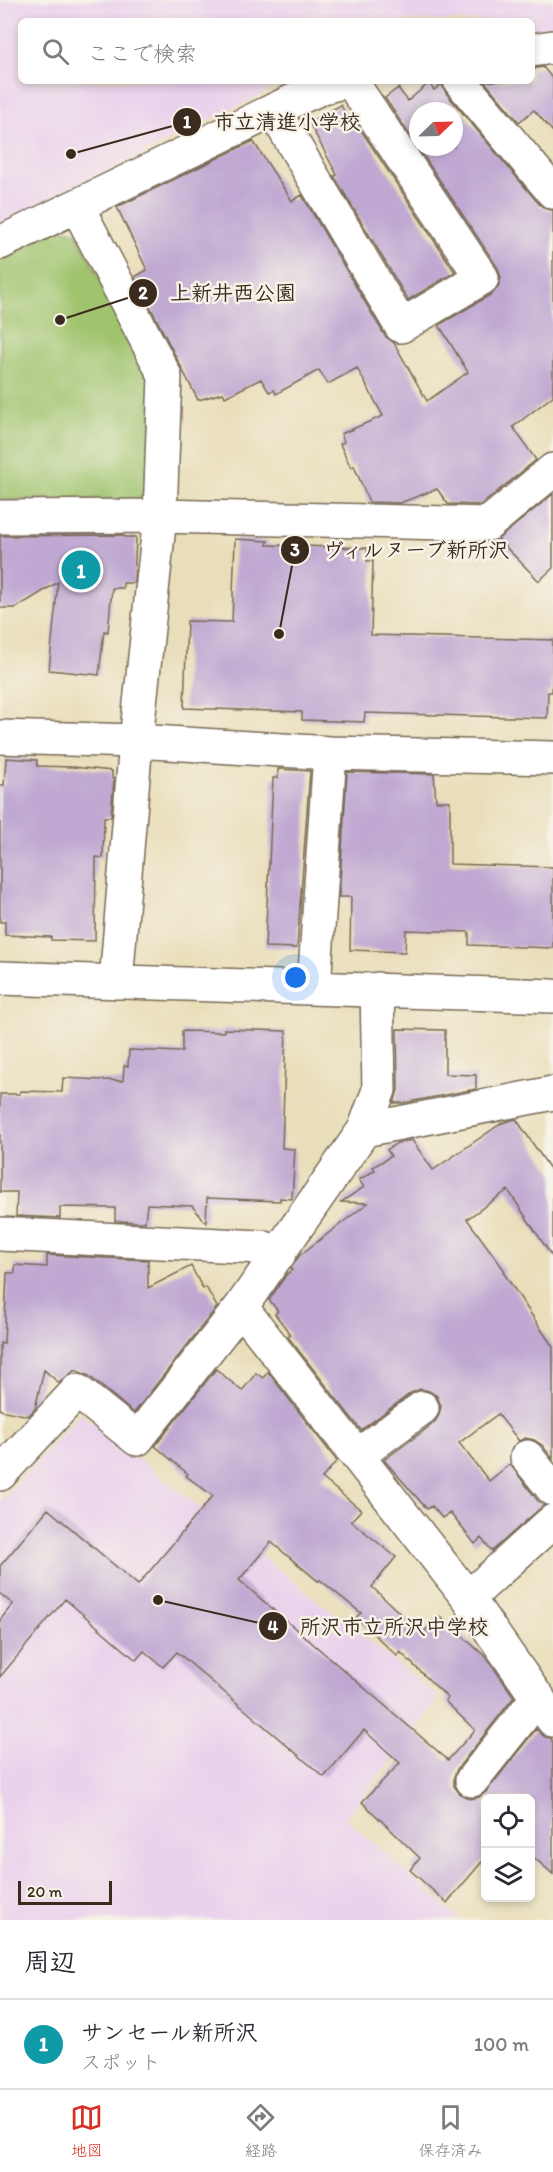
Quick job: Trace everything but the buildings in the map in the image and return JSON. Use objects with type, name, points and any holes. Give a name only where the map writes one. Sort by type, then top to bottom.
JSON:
[{"type":"street","points":[[535,50],[553,47]]},
{"type":"street","points":[[0,243],[323,87],[336,84]]},
{"type":"street","points":[[274,111],[401,326],[482,278],[351,84]]},
{"type":"street","points":[[462,84],[553,192]]},
{"type":"street","points":[[77,206],[165,376],[160,516],[136,741],[116,982]]},
{"type":"street","points":[[0,517],[160,516],[488,524],[553,470]]},
{"type":"street","points":[[0,737],[136,741],[330,753],[553,758]]},
{"type":"street","points":[[314,987],[330,753]]},
{"type":"street","points":[[0,978],[553,996]]},
{"type":"street","points":[[0,1474],[77,1391],[137,1439],[241,1307],[364,1130],[379,1090],[377,989]]},
{"type":"street","points":[[364,1130],[553,1093]]},
{"type":"street","points":[[0,1234],[261,1246],[279,1254]]},
{"type":"street","points":[[241,1307],[468,1598],[545,1709],[472,1780]]},
{"type":"street","points":[[357,1456],[422,1408]]},
{"type":"street","points":[[527,1456],[553,1489]]},
{"type":"street","points":[[468,1598],[553,1521]]},
{"type":"shaded area","points":[[0,0],[553,0],[553,32],[535,35],[535,18],[18,18],[18,84],[282,84],[0,225]]},
{"type":"shaded area","points":[[81,1413],[440,1698],[345,1818],[460,1920],[0,1920],[0,1502]]},
{"type":"green space","points":[[60,228],[76,232],[153,382],[149,490],[139,499],[0,500],[0,257]]},
{"type":"place","name":"市立清進小学校","points":[[71,154]]},
{"type":"place","name":"上新井西公園","points":[[60,320]]},
{"type":"place","name":"サンセール新所沢","points":[[81,570]]},
{"type":"place","name":"ヴィルヌーブ新所沢","points":[[279,634]]},
{"type":"place","name":"所沢市立所沢中学校","points":[[158,1600]]}]
